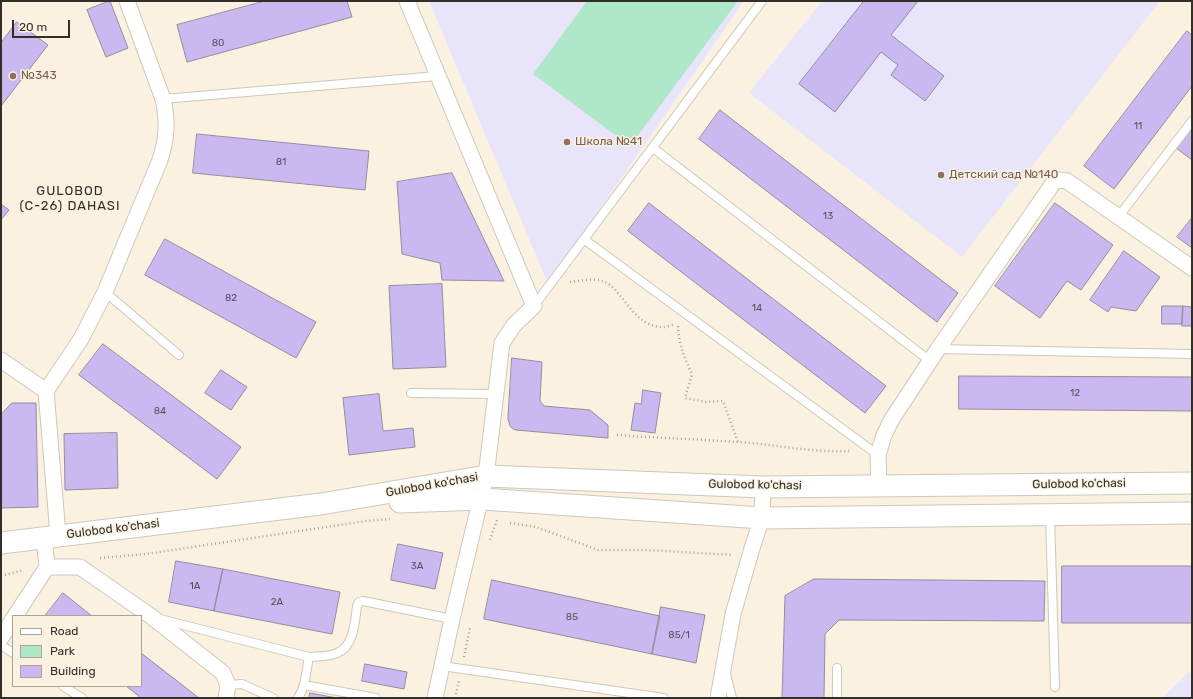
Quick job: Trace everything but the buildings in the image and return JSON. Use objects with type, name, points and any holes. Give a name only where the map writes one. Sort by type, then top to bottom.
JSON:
[{"type":"street","points":[[16,615],[47,566],[51,536],[46,391],[81,339],[104,292],[165,145],[167,128],[163,99],[127,1]]},
{"type":"street","points":[[407,1],[534,306],[514,325],[502,343],[482,499],[452,619],[436,698]]},
{"type":"street","points":[[879,486],[875,453],[892,419],[934,355],[1054,182],[1059,180],[1067,181],[1192,268]]},
{"type":"street","points":[[1,360],[46,391]]},
{"type":"street","name":"Gulobod ko'chasi","points":[[1,543],[321,504],[486,476],[763,487],[1192,483]]},
{"type":"street","points":[[718,698],[733,614],[762,518],[763,487]]},
{"type":"street","name":"Gulobod ko'chasi","points":[[321,504],[482,499],[762,518],[1192,513]]},
{"type":"street","points":[[47,566],[80,567],[152,617],[223,673],[227,691]]},
{"type":"street","points":[[1,638],[12,621]]},
{"type":"lane","points":[[534,306],[585,240],[762,1]]},
{"type":"lane","points":[[163,99],[438,76]]},
{"type":"lane","points":[[1119,216],[1192,121]]},
{"type":"lane","points":[[653,148],[934,355],[1192,354]]},
{"type":"lane","points":[[585,240],[875,453]]},
{"type":"lane","points":[[104,292],[179,355]]},
{"type":"lane","points":[[411,393],[496,394]]},
{"type":"lane","points":[[1050,515],[1055,687]]},
{"type":"lane","points":[[152,617],[309,657],[339,653],[347,645],[352,634],[359,602],[363,601],[452,619]]},
{"type":"lane","points":[[1,646],[12,652]]},
{"type":"lane","points":[[298,698],[304,685],[309,657]]},
{"type":"lane","points":[[724,665],[732,698]]},
{"type":"lane","points":[[442,666],[664,698]]},
{"type":"lane","points":[[837,668],[837,698]]},
{"type":"lane","points":[[227,691],[242,684],[273,698]]},
{"type":"lane","points":[[304,685],[376,698]]},
{"type":"lane","points":[[65,687],[82,698]]},
{"type":"path","points":[[551,284],[598,280],[609,284],[620,295],[632,312],[647,324],[662,328],[677,323],[679,342],[684,358],[692,374],[685,398],[706,402],[724,401],[738,442]]},
{"type":"path","points":[[617,435],[738,442],[839,452],[875,453]]},
{"type":"path","points":[[477,518],[497,520],[490,541]]},
{"type":"path","points":[[96,559],[146,554],[366,521],[394,519]]},
{"type":"path","points":[[505,522],[536,528],[598,550],[647,550],[750,555]]},
{"type":"path","points":[[1,576],[47,566]]},
{"type":"path","points":[[455,698],[470,626]]},
{"type":"shaded area","name":"Школа №41","points":[[429,1],[744,1],[548,284]]},
{"type":"shaded area","name":"Детский сад №140","points":[[822,1],[1160,1],[962,257],[749,93]]},
{"type":"shaded area","points":[[1192,669],[1192,698],[1162,698]]},
{"type":"green space","points":[[587,1],[738,1],[630,146],[533,74]]},
{"type":"place","name":"№343","points":[[13,76]]},
{"type":"place","name":"Школа №41","points":[[567,142]]},
{"type":"place","name":"Детский сад №140","points":[[941,175]]},
{"type":"district","name":"GULOBOD (C-26) DAHASI","points":[[70,198]]}]
